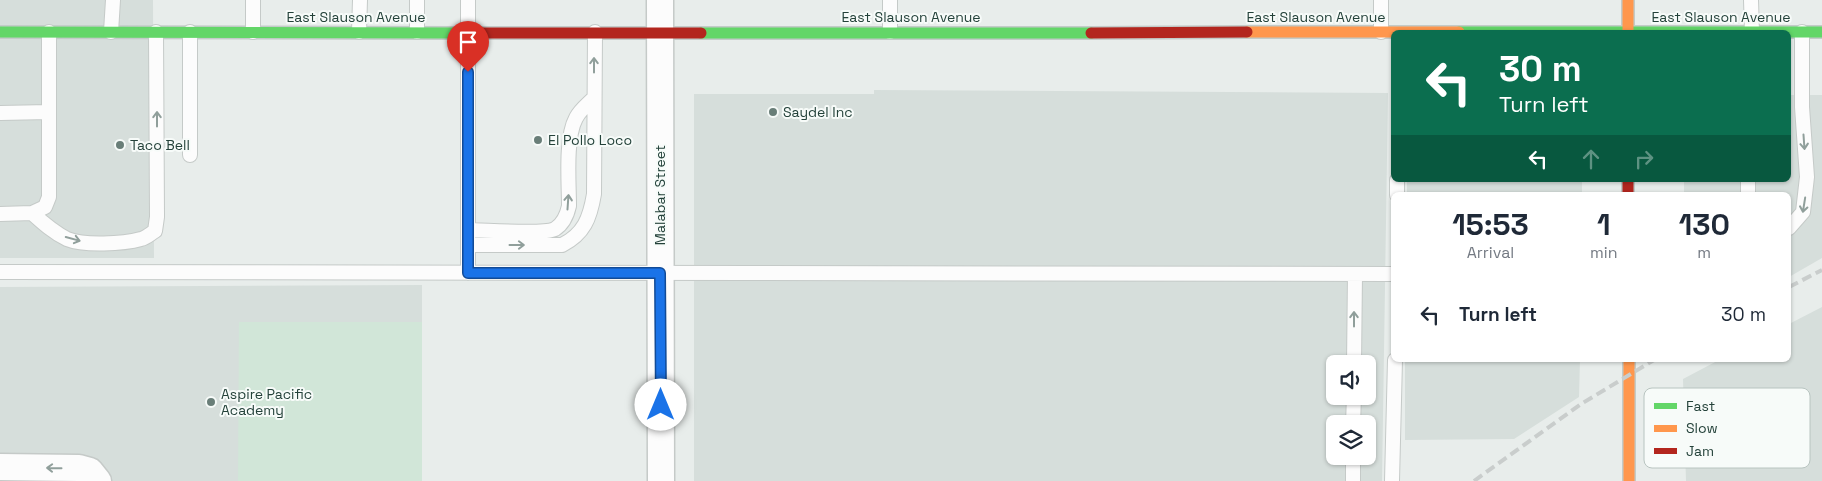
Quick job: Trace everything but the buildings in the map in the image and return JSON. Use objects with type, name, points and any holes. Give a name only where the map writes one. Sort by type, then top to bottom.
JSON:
[{"type":"main road","points":[[1628,0],[1628,30]]},
{"type":"main road","name":"East Slauson Avenue","points":[[0,32],[1391,32]]},
{"type":"main road","name":"East Slauson Avenue","points":[[1791,32],[1822,32]]},
{"type":"main road","points":[[1629,362],[1629,481]]},
{"type":"street","name":"Malabar Street","points":[[660,0],[661,481]]},
{"type":"street","points":[[0,467],[79,468],[90,472],[98,481]]},
{"type":"lane","points":[[111,32],[113,0]]},
{"type":"lane","points":[[253,0],[253,32]]},
{"type":"lane","points":[[359,32],[360,0]]},
{"type":"lane","points":[[417,0],[417,32]]},
{"type":"lane","points":[[468,0],[468,273]]},
{"type":"lane","points":[[890,0],[890,32]]},
{"type":"lane","points":[[1381,0],[1381,32]]},
{"type":"lane","points":[[1751,0],[1752,30]]},
{"type":"lane","points":[[0,214],[32,213],[45,207],[49,197],[49,32]]},
{"type":"lane","points":[[32,213],[51,230],[69,240],[116,243],[143,239],[154,231],[157,217],[156,32]]},
{"type":"lane","points":[[190,32],[190,155]]},
{"type":"lane","points":[[468,245],[562,245],[574,239],[585,224],[592,209],[594,194],[595,32]]},
{"type":"lane","points":[[1791,226],[1804,212],[1807,176],[1795,106],[1802,32]]},
{"type":"lane","points":[[468,230],[540,232],[553,230],[560,225],[567,216],[569,206],[572,127],[577,116],[594,98]]},
{"type":"lane","points":[[0,112],[49,112]]},
{"type":"lane","points":[[0,272],[1391,274]]},
{"type":"lane","points":[[1354,274],[1354,355]]},
{"type":"lane","points":[[1392,481],[1395,362]]},
{"type":"lane","points":[[1353,465],[1353,481]]},
{"type":"shaded area","points":[[0,0],[153,0],[154,258],[0,258]]},
{"type":"shaded area","points":[[874,90],[1388,93],[1382,481],[694,481],[694,94],[874,94]]},
{"type":"shaded area","points":[[1791,95],[1822,95],[1822,258],[1791,276],[1791,192],[1684,192],[1684,182],[1791,182]]},
{"type":"shaded area","points":[[1407,182],[1582,182],[1582,192],[1407,192]]},
{"type":"shaded area","name":"Aspire Pacific Academy","points":[[422,285],[422,481],[0,481],[0,287]]},
{"type":"shaded area","points":[[1822,307],[1822,481],[1686,481],[1686,468],[1810,468],[1810,388],[1683,388],[1683,379],[1715,362],[1791,362],[1791,323]]},
{"type":"shaded area","points":[[1405,362],[1580,362],[1579,397],[1514,439],[1405,440]]},
{"type":"green space","points":[[239,322],[422,322],[422,481],[238,481]]},
{"type":"railway","points":[[1791,286],[1822,270]]},
{"type":"railway","points":[[1474,481],[1581,404],[1651,362]]},
{"type":"traffic: fast","points":[[0,32],[465,33]]},
{"type":"traffic: fast","points":[[1791,32],[1822,32]]},
{"type":"traffic: fast","points":[[701,33],[1091,33]]},
{"type":"traffic: slow","points":[[1628,0],[1628,30]]},
{"type":"traffic: slow","points":[[1247,32],[1391,32]]},
{"type":"traffic: slow","points":[[1629,362],[1629,481]]},
{"type":"traffic: jam","points":[[1091,33],[1247,32]]},
{"type":"traffic: jam","points":[[465,33],[701,33]]},
{"type":"traffic: jam","points":[[1628,182],[1628,192]]},
{"type":"place","name":"Saydel Inc","points":[[773,112]]},
{"type":"place","name":"El Pollo Loco","points":[[538,140]]},
{"type":"place","name":"Taco Bell","points":[[120,145]]},
{"type":"place","name":"Aspire Pacific Academy","points":[[211,402]]},
{"type":"route","points":[[468,72],[468,273],[660,273],[661,405]]}]
